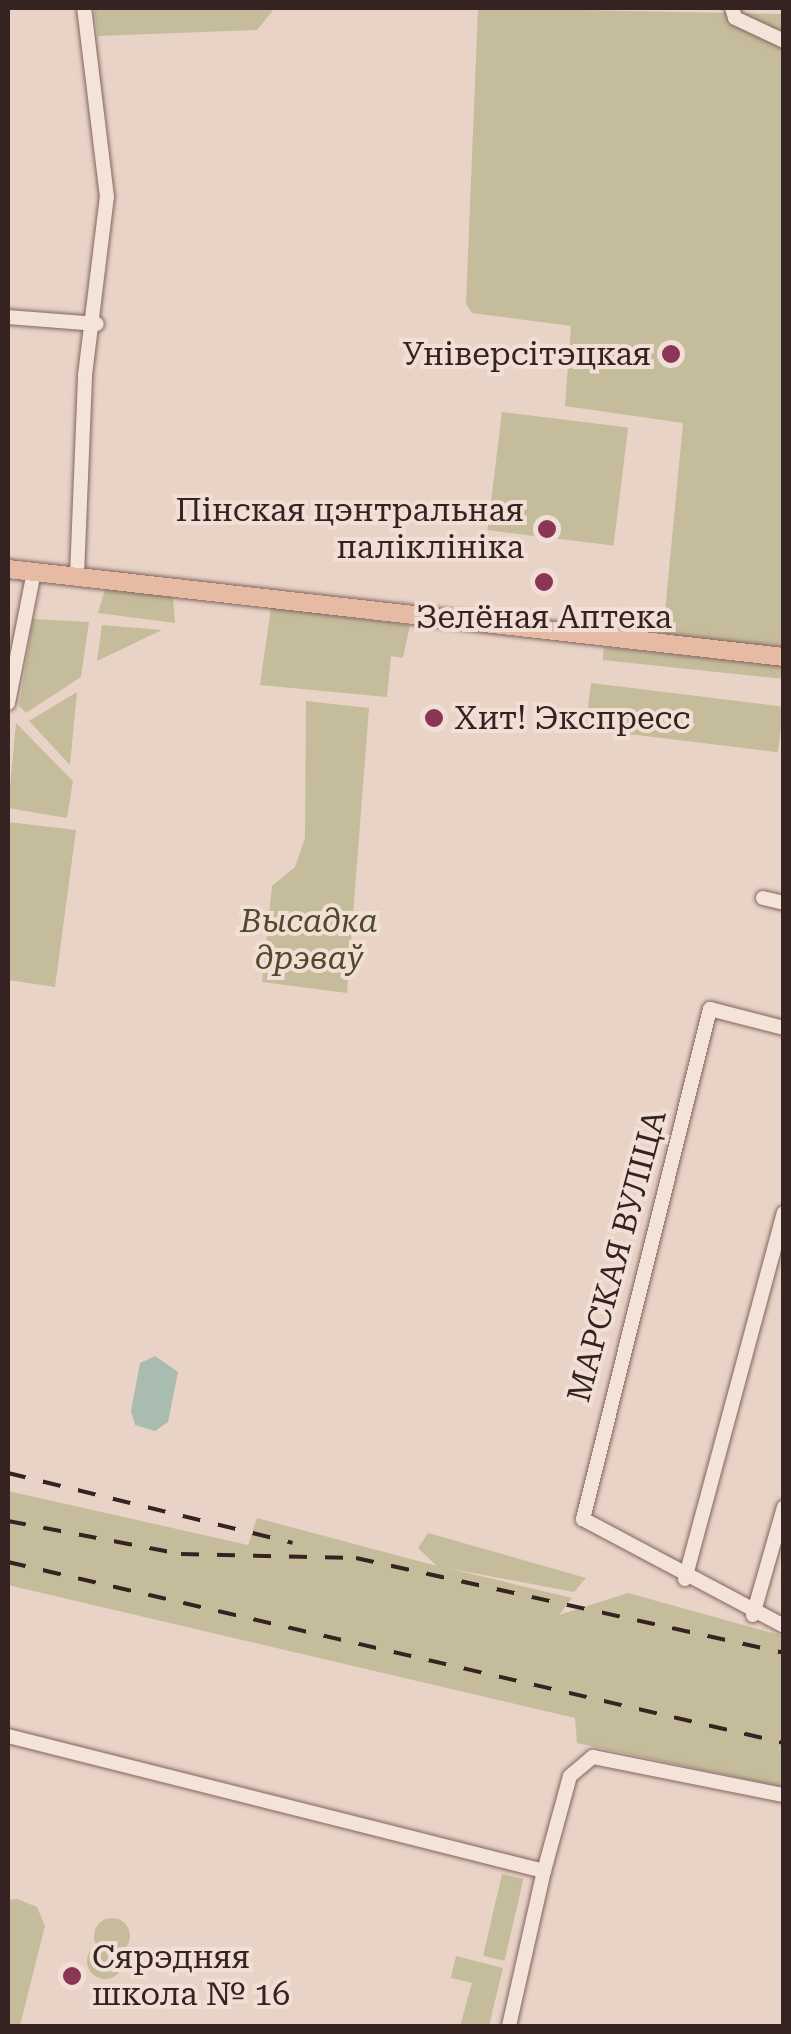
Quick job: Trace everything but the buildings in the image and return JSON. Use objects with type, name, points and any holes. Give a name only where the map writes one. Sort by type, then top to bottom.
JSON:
[{"type":"main road","points":[[8,568],[784,656]]},
{"type":"street","points":[[77,576],[85,374],[98,324],[108,197],[84,8]]},
{"type":"street","points":[[732,8],[735,18],[784,41]]},
{"type":"street","points":[[8,317],[98,324]]},
{"type":"street","points":[[8,703],[34,572]]},
{"type":"street","points":[[763,898],[784,904]]},
{"type":"street","name":"МАРСКАЯ ВУЛІЦА","points":[[685,1579],[583,1519],[710,1009],[784,1028]]},
{"type":"street","points":[[784,1213],[685,1579],[753,1615],[784,1626]]},
{"type":"street","points":[[753,1615],[784,1507]]},
{"type":"street","points":[[8,1736],[544,1871]]},
{"type":"street","points":[[509,2026],[570,1776],[593,1757],[784,1794]]},
{"type":"green space","points":[[94,8],[274,9],[257,30],[98,36]]},
{"type":"green space","points":[[478,8],[783,14],[783,654],[662,643],[683,423],[565,406],[571,326],[472,313],[466,304]]},
{"type":"green space","points":[[502,412],[628,427],[614,546],[487,530]]},
{"type":"green space","points":[[105,589],[173,597],[175,623],[98,613]]},
{"type":"green space","points":[[271,607],[410,625],[403,658],[391,656],[387,697],[260,685]]},
{"type":"green space","points":[[33,619],[89,622],[81,677],[26,713],[19,706]]},
{"type":"green space","points":[[102,625],[162,630],[97,661]]},
{"type":"green space","points":[[604,647],[783,666],[782,679],[603,660]]},
{"type":"green space","points":[[591,683],[784,707],[778,752],[585,729]]},
{"type":"green space","points":[[77,692],[70,765],[29,721]]},
{"type":"green space","name":"Высадка дрэваў","points":[[306,701],[369,708],[347,993],[262,982],[272,886],[295,867],[305,838]]},
{"type":"green space","points":[[16,723],[73,781],[67,818],[8,808]]},
{"type":"green space","points":[[8,822],[76,830],[55,987],[8,980]]},
{"type":"green space","points":[[8,1491],[248,1545],[257,1518],[437,1566],[418,1548],[428,1533],[586,1578],[574,1592],[447,1568],[572,1598],[559,1615],[628,1593],[783,1636],[783,1787],[577,1743],[575,1718],[8,1585]]},
{"type":"green space","points":[[502,1874],[523,1879],[505,1961],[483,1956]]},
{"type":"green space","points":[[17,1899],[37,1907],[45,1926],[20,2026],[8,2026],[8,1900]]},
{"type":"green space","points":[[112,1918],[125,1923],[130,1936],[125,1949],[112,1954],[99,1949],[94,1936],[99,1923]]},
{"type":"green space","points":[[105,1943],[118,1948],[123,1961],[118,1974],[105,1979],[92,1974],[87,1961],[92,1948]]},
{"type":"green space","points":[[456,1956],[503,1968],[489,2026],[460,2026],[472,1983],[451,1978]]},
{"type":"shaded area","points":[[155,1356],[178,1372],[168,1422],[155,1431],[135,1425],[131,1411],[140,1363]]},
{"type":"railway","points":[[8,1473],[293,1543]]},
{"type":"railway","points":[[8,1521],[181,1554],[356,1558],[784,1653]]},
{"type":"railway","points":[[8,1562],[784,1743]]},
{"type":"place","name":"Універсітэцкая","points":[[671,354]]},
{"type":"place","name":"Пінская цэнтральная паліклініка","points":[[547,529]]},
{"type":"place","name":"Зелёная Аптека","points":[[544,582]]},
{"type":"place","name":"Хит! Экспресс","points":[[434,718]]},
{"type":"place","name":"Сярэдняя школа № 16","points":[[72,1976]]}]
